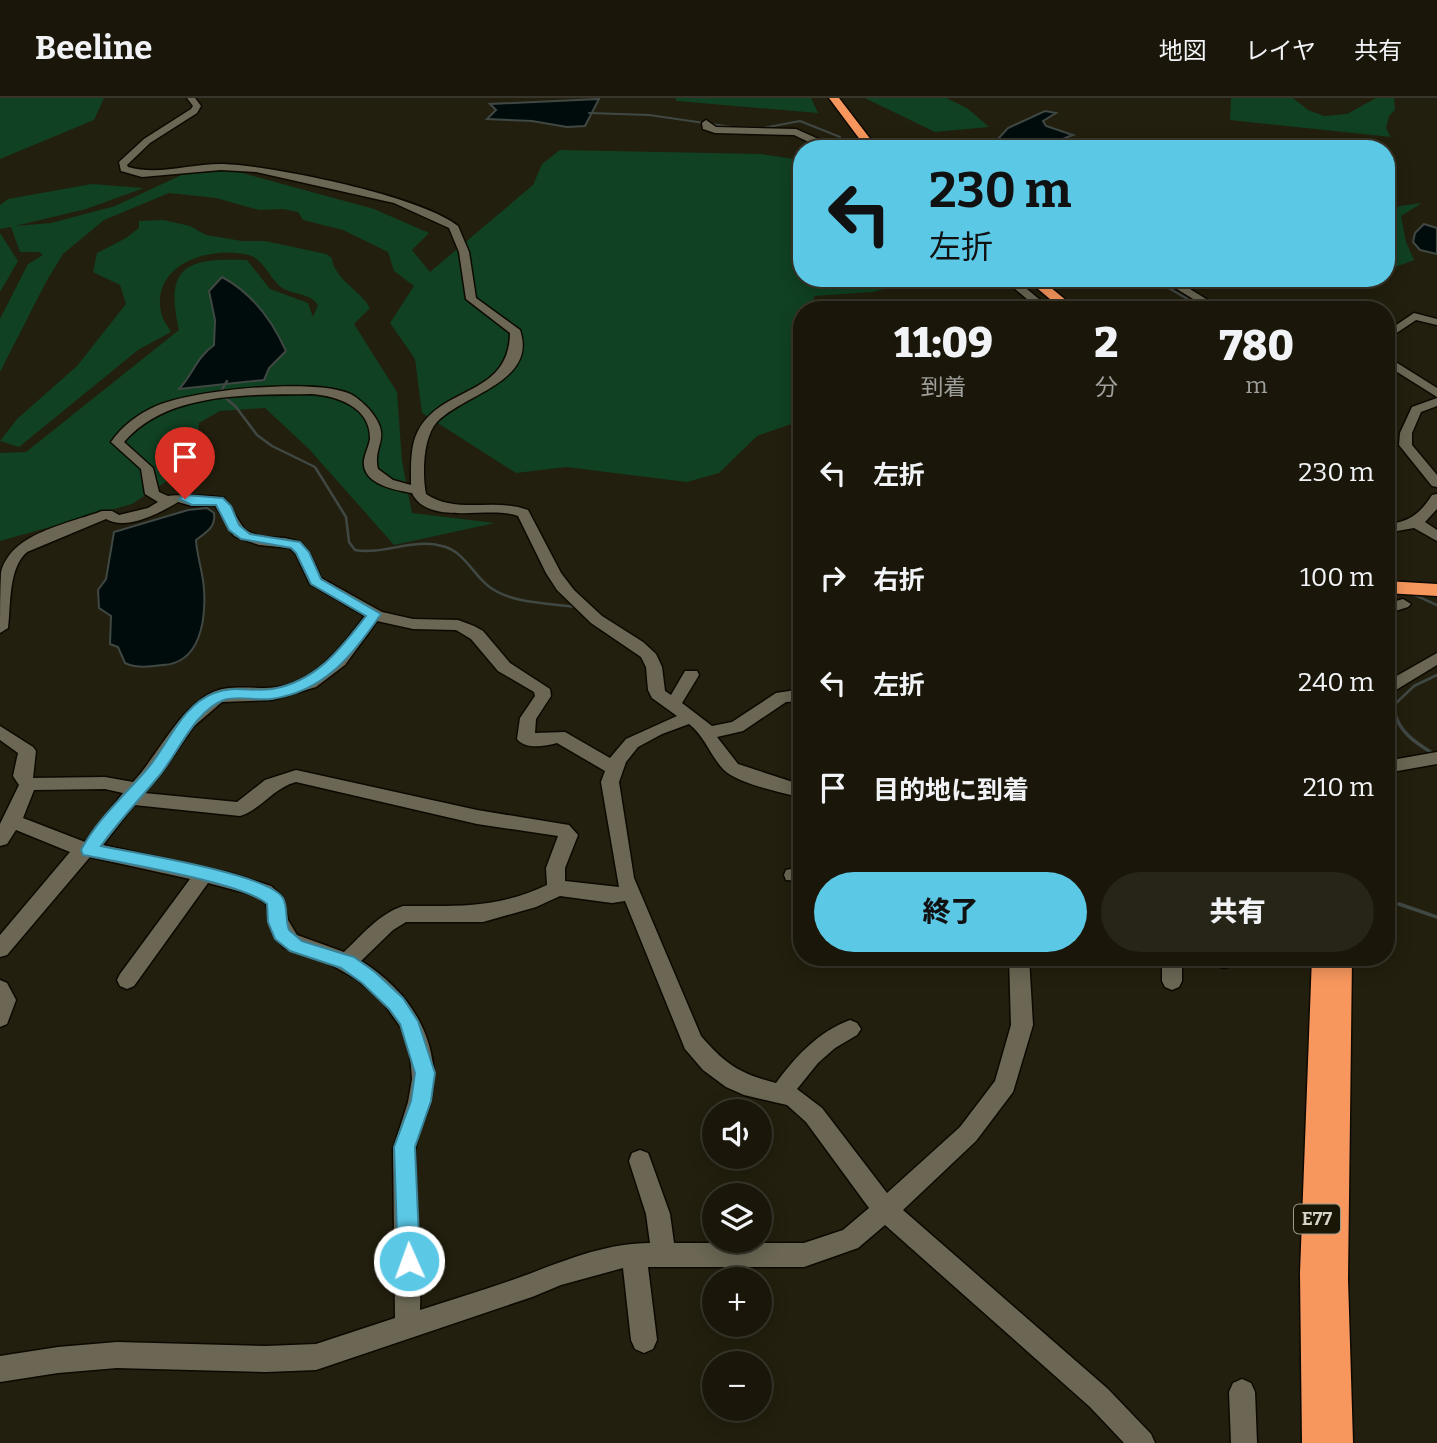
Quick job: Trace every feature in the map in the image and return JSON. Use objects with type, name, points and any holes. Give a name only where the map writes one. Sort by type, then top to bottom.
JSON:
[{"type":"highway","points":[[832,98],[861,140]]},
{"type":"highway","points":[[832,98],[866,140]]},
{"type":"highway","points":[[1036,287],[1050,301]]},
{"type":"highway","points":[[1038,287],[1054,301]]},
{"type":"highway","points":[[1039,287],[1059,301]]},
{"type":"highway","points":[[1395,585],[1429,589]]},
{"type":"highway","points":[[1395,601],[1429,589]]},
{"type":"highway","name":"E77","points":[[1324,966],[1332,998],[1333,1279],[1337,1443]]},
{"type":"highway","name":"E77","points":[[1318,1443],[1315,1273],[1332,998],[1338,966]]},
{"type":"highway","points":[[1332,998],[1343,966]]},
{"type":"street","points":[[191,98],[197,106],[194,111],[147,141],[122,164],[124,169],[142,174],[221,167],[247,168],[397,201],[453,226],[469,267],[471,299],[516,332],[517,341],[506,370],[495,382],[441,413],[427,426],[422,439],[418,490],[424,500],[442,509],[507,509],[527,516],[549,569],[563,589],[608,628],[649,656],[656,671],[656,689],[661,696],[704,726],[724,761],[743,774],[793,789]]},
{"type":"street","points":[[706,125],[715,130],[796,132],[815,140]]},
{"type":"street","points":[[1018,287],[1036,301]]},
{"type":"street","points":[[1179,287],[1204,301]]},
{"type":"street","points":[[1395,330],[1410,318],[1418,316],[1437,322]]},
{"type":"street","points":[[1395,365],[1437,393]]},
{"type":"street","points":[[1423,382],[1436,375]]},
{"type":"street","points":[[167,501],[152,494],[153,477],[149,468],[117,442],[124,432],[147,415],[172,404],[292,391],[334,391],[351,399],[374,425],[377,439],[370,461],[375,475],[388,482],[418,490]]},
{"type":"street","points":[[1437,402],[1416,410],[1406,432],[1405,445],[1431,471],[1437,484]]},
{"type":"street","points":[[0,628],[6,582],[18,551],[30,543],[107,514],[117,520],[153,511],[177,497],[192,502],[219,501],[239,533],[258,541],[295,545],[302,552],[315,581],[374,614],[412,624],[458,625],[477,635],[504,667],[542,689],[543,695],[528,718],[526,739],[546,740],[559,736],[614,768]]},
{"type":"street","points":[[1395,527],[1417,523],[1426,518],[1437,498]]},
{"type":"street","points":[[1417,523],[1437,537]]},
{"type":"street","points":[[0,949],[155,770],[187,723],[217,697],[232,694],[272,694],[310,683],[339,661],[374,614]]},
{"type":"street","points":[[1395,684],[1437,658]]},
{"type":"street","points":[[673,705],[691,675]]},
{"type":"street","points":[[707,733],[737,727],[782,697],[793,696]]},
{"type":"street","points":[[692,717],[656,730],[632,743],[614,768],[611,797],[618,825],[620,857],[631,893],[693,1042],[711,1063],[734,1080],[793,1097],[814,1115],[885,1210],[1099,1398],[1142,1443]]},
{"type":"street","points":[[0,732],[27,751],[22,776],[27,784]]},
{"type":"street","points":[[1395,765],[1437,758]]},
{"type":"street","points":[[27,784],[105,783],[133,793],[240,809],[274,781],[296,776],[477,817],[555,828],[569,835],[554,870],[553,877],[558,888]]},
{"type":"street","points":[[0,839],[12,821],[27,784]]},
{"type":"street","points":[[12,821],[87,850],[204,874],[264,891],[275,901],[277,922],[282,934],[296,946],[347,962],[387,995],[409,1021],[425,1073],[421,1101],[404,1147],[410,1288],[407,1325]]},
{"type":"street","points":[[127,980],[204,874]]},
{"type":"street","points":[[347,962],[386,924],[403,914],[483,914],[529,902],[558,888],[612,895],[631,893]]},
{"type":"street","points":[[0,1369],[55,1359],[119,1355],[286,1360],[316,1357],[532,1286],[559,1273],[634,1255],[804,1255],[850,1240],[968,1134],[1005,1085],[1022,1025],[1019,966]]},
{"type":"street","points":[[1172,966],[1172,981]]},
{"type":"street","points":[[0,989],[6,1000],[0,1018]]},
{"type":"street","points":[[781,1094],[808,1056],[829,1039],[850,1029]]},
{"type":"street","points":[[640,1161],[658,1214],[664,1256]]},
{"type":"street","points":[[634,1255],[644,1339]]},
{"type":"street","points":[[1242,1392],[1244,1443]]},
{"type":"green space","points":[[0,98],[104,98],[94,120],[0,159]]},
{"type":"green space","points":[[675,98],[811,98],[818,113],[677,101]]},
{"type":"green space","points":[[865,98],[946,98],[967,108],[989,127],[935,132]]},
{"type":"green space","points":[[1231,98],[1293,98],[1308,110],[1324,116],[1347,114],[1376,98],[1394,98],[1395,110],[1389,116],[1386,128],[1391,137],[1230,120]]},
{"type":"green space","points":[[560,150],[761,154],[793,159],[793,287],[891,287],[873,292],[814,296],[814,301],[793,301],[793,423],[757,436],[719,473],[687,482],[566,467],[516,473],[422,413],[415,359],[390,323],[414,286],[394,271],[388,252],[343,230],[303,220],[298,212],[284,209],[259,210],[216,198],[169,193],[104,220],[63,254],[0,372],[0,319],[28,264],[43,255],[39,252],[20,252],[11,227],[0,229],[0,205],[8,199],[92,184],[144,188],[86,209],[15,226],[51,223],[115,206],[190,171],[231,170],[374,209],[429,233],[412,250],[430,272],[533,185],[542,164]]},
{"type":"green space","points":[[1422,203],[1401,216],[1406,242],[1414,260],[1395,267],[1395,208]]},
{"type":"green space","points":[[164,220],[190,226],[206,235],[242,241],[265,241],[326,254],[332,258],[337,272],[370,308],[354,324],[397,392],[402,461],[412,513],[495,523],[394,545],[309,449],[265,408],[220,411],[199,423],[196,462],[132,504],[0,541],[0,453],[26,452],[179,330],[175,291],[178,279],[185,270],[195,264],[209,261],[247,260],[270,289],[308,303],[313,317],[318,305],[306,296],[279,286],[255,258],[234,253],[202,256],[174,270],[165,281],[160,295],[162,315],[171,332],[138,350],[19,447],[0,441],[17,419],[77,366],[126,304],[120,285],[93,272],[97,253],[126,238],[139,228],[139,221]]},
{"type":"green space","points":[[0,233],[18,261],[0,292]]},
{"type":"shaded area","points":[[599,99],[585,126],[567,127],[532,121],[487,119],[496,110],[490,104]]},
{"type":"shaded area","points":[[1045,111],[1056,113],[1043,121],[1046,126],[1073,135],[1060,140],[997,140],[1008,128]]},
{"type":"shaded area","points":[[1424,224],[1437,228],[1437,254],[1420,250],[1413,242],[1415,233]]},
{"type":"shaded area","points":[[222,277],[243,291],[260,308],[286,351],[269,368],[264,380],[179,389],[214,345],[215,320],[209,291]]},
{"type":"shaded area","points":[[207,508],[214,513],[214,522],[210,529],[196,540],[203,583],[204,614],[193,649],[185,657],[163,665],[144,667],[125,663],[118,647],[110,644],[111,616],[99,608],[98,590],[106,579],[114,532],[188,510]]},
{"type":"waterway","points":[[589,113],[649,115],[732,127],[763,128],[800,121],[840,137]]},
{"type":"waterway","points":[[1167,287],[1191,301]]},
{"type":"waterway","points":[[227,381],[220,393],[236,407],[257,435],[272,446],[315,467],[346,517],[349,542],[355,550],[420,544],[442,546],[457,553],[485,583],[500,593],[521,600],[576,607]]},
{"type":"waterway","points":[[1415,595],[1437,605]]},
{"type":"waterway","points":[[1395,704],[1414,686],[1437,675]]},
{"type":"waterway","points":[[1395,713],[1405,732],[1416,743],[1437,756]]},
{"type":"waterway","points":[[1399,904],[1437,917]]},
{"type":"route","points":[[185,499],[192,502],[219,501],[234,527],[246,537],[295,545],[302,552],[315,581],[374,614],[360,629],[339,661],[310,683],[259,696],[232,694],[217,697],[197,713],[178,733],[174,744],[155,770],[120,808],[89,850],[230,880],[264,891],[275,901],[277,922],[282,934],[296,946],[347,962],[369,978],[396,1004],[409,1021],[425,1073],[421,1101],[404,1147],[409,1261]]}]
